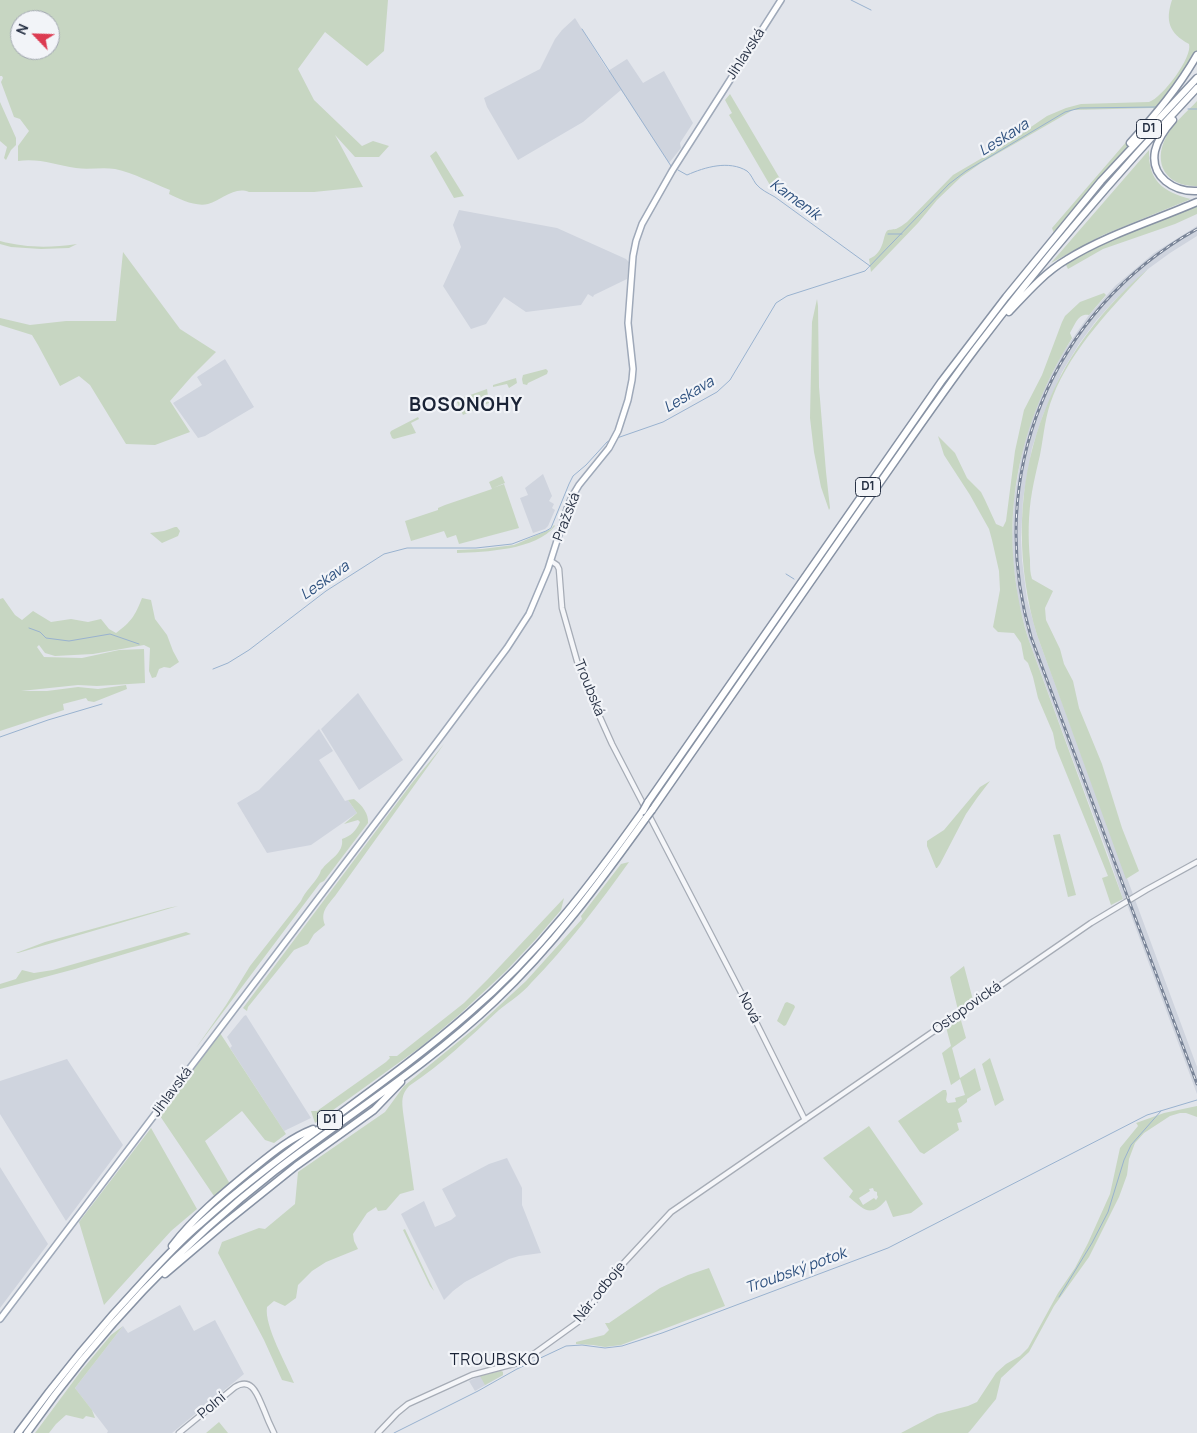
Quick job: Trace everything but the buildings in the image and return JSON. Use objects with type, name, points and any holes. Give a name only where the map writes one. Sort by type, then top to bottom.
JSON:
[{"type":"highway","points":[[1102,181],[1179,84],[1197,55]]},
{"type":"highway","name":"D1","points":[[18,1433],[95,1334],[157,1266],[198,1226],[268,1166],[388,1079],[469,1014],[509,977],[554,928],[647,812],[648,802],[941,382],[1006,297],[1102,181],[1197,78]]},
{"type":"highway","name":"D1","points":[[27,1433],[96,1343],[164,1270],[202,1233],[274,1172],[426,1059],[494,1002],[537,957],[582,905],[976,348],[1050,254],[1138,152],[1197,88]]},
{"type":"highway","points":[[1183,102],[1175,117],[1162,133],[1155,151],[1155,159],[1158,172],[1166,182],[1176,189],[1188,192],[1197,191]]},
{"type":"highway","points":[[976,348],[1021,299],[1064,261],[1105,239],[1197,202]]},
{"type":"main road","name":"Jihlavská","points":[[711,109],[782,0]]},
{"type":"main road","name":"Pražská","points":[[344,864],[507,648],[523,624],[534,604],[551,561],[573,495],[613,442],[628,400],[632,380],[633,369],[628,323],[633,256],[636,241],[653,202],[711,109]]},
{"type":"main road","name":"Jihlavská","points":[[0,1319],[344,864]]},
{"type":"street","name":"Troubská","points":[[551,561],[559,569],[561,603],[577,660],[594,704],[612,744],[691,897]]},
{"type":"street","name":"Ostopovická","points":[[805,1120],[1091,923],[1197,862]]},
{"type":"street","name":"Nová","points":[[691,897],[785,1077],[805,1120]]},
{"type":"street","name":"Nár. odboje","points":[[378,1433],[408,1404],[472,1375],[518,1363],[578,1322],[586,1314],[609,1279],[671,1212],[805,1120]]},
{"type":"street","name":"Polní","points":[[179,1433],[241,1384],[247,1384],[256,1391],[274,1433]]},
{"type":"shaded area","points":[[575,18],[608,71],[627,59],[643,83],[664,71],[693,123],[680,143],[681,148],[669,163],[621,90],[583,122],[518,160],[487,107],[484,98],[540,69],[555,39]]},
{"type":"shaded area","points":[[459,210],[557,228],[626,259],[629,262],[627,279],[593,297],[588,294],[581,305],[526,312],[504,297],[486,324],[471,329],[443,286],[461,247],[453,225]]},
{"type":"shaded area","points":[[1197,226],[1197,236],[1148,269],[1113,302],[1079,344],[1062,372],[1043,415],[1032,448],[1023,499],[1021,538],[1027,599],[1037,635],[1197,1067],[1197,1094],[1125,899],[1123,899],[1028,638],[1018,601],[1012,538],[1014,498],[1023,446],[1040,397],[1063,352],[1089,315],[1115,286],[1154,253]]},
{"type":"shaded area","points":[[225,359],[254,407],[205,436],[198,438],[173,403],[202,385],[197,377]]},
{"type":"shaded area","points":[[543,474],[552,496],[549,501],[554,504],[552,508],[555,510],[548,526],[533,533],[520,498],[528,495],[525,488]]},
{"type":"shaded area","points":[[358,693],[403,760],[359,790],[321,729]]},
{"type":"shaded area","points":[[319,729],[333,751],[319,760],[345,801],[348,800],[357,813],[311,845],[267,853],[237,803],[259,790]]},
{"type":"shaded area","points":[[246,1015],[311,1118],[284,1131],[230,1048],[232,1046],[227,1037]]},
{"type":"shaded area","points":[[67,1059],[123,1145],[66,1221],[0,1114],[0,1081]]},
{"type":"shaded area","points":[[507,1158],[522,1188],[522,1205],[541,1253],[509,1259],[465,1282],[444,1300],[401,1214],[424,1201],[435,1227],[451,1220],[456,1216],[442,1189],[489,1164]]},
{"type":"shaded area","points":[[0,1167],[48,1244],[0,1308]]},
{"type":"shaded area","points":[[180,1305],[194,1331],[215,1320],[244,1374],[172,1433],[107,1433],[108,1431],[75,1388],[123,1326],[128,1333]]},
{"type":"shaded area","points":[[501,1371],[503,1375],[475,1391],[469,1381],[480,1376]]},
{"type":"green space","points":[[0,0],[388,0],[384,51],[367,66],[325,32],[298,69],[314,100],[362,146],[373,141],[389,146],[379,157],[355,157],[335,135],[363,187],[314,192],[238,191],[203,205],[188,202],[169,194],[170,190],[143,178],[115,169],[81,169],[40,161],[18,161],[18,146],[29,131],[20,119],[14,117],[1,82],[2,76],[0,76]]},
{"type":"green space","points":[[1172,0],[1197,0],[1197,51],[1157,113],[1055,236],[1052,228],[1154,110],[1153,108],[1073,110],[981,163],[961,177],[937,200],[918,223],[871,272],[869,259],[881,248],[888,230],[896,229],[907,222],[953,175],[1006,144],[1047,116],[1081,104],[1149,102],[1155,99],[1182,67],[1189,50],[1189,44],[1182,40],[1170,26],[1169,14]]},
{"type":"green space","points":[[730,94],[786,189],[774,192],[729,115],[732,113],[725,100]]},
{"type":"green space","points":[[1197,101],[1197,186],[1178,183],[1170,178],[1162,165],[1161,156],[1162,147],[1169,132],[1176,122]]},
{"type":"green space","points":[[0,102],[16,138],[16,145],[6,160],[4,158],[7,147],[0,141]]},
{"type":"green space","points":[[1149,150],[1151,170],[1159,184],[1172,193],[1191,199],[1103,235],[1051,263]]},
{"type":"green space","points":[[436,151],[464,196],[454,198],[430,156]]},
{"type":"green space","points":[[1197,202],[1197,214],[1175,224],[1103,249],[1068,269],[1064,261],[1081,251]]},
{"type":"green space","points":[[0,241],[38,247],[77,244],[69,248],[41,249],[11,247],[0,244]]},
{"type":"green space","points":[[123,252],[180,329],[216,352],[170,401],[190,432],[155,445],[126,444],[90,385],[79,376],[60,386],[32,335],[0,325],[0,318],[30,325],[66,321],[116,321]]},
{"type":"green space","points":[[1148,269],[1094,328],[1061,378],[1050,403],[1046,418],[1032,492],[1029,526],[1032,579],[1053,591],[1045,608],[1046,620],[1073,681],[1079,708],[1102,764],[1122,828],[1139,871],[1126,879],[1037,635],[1026,583],[1022,533],[1026,483],[1036,435],[1054,389],[1079,346],[1110,306]]},
{"type":"green space","points":[[1104,293],[1106,295],[1089,315],[1082,316],[1075,323],[1070,333],[1072,338],[1052,374],[1036,410],[1024,446],[1016,484],[1013,521],[1014,559],[1019,598],[1028,638],[1123,899],[1111,905],[1102,878],[1108,876],[1056,748],[1053,733],[1038,698],[1028,663],[1024,659],[1021,643],[1014,633],[998,632],[993,627],[1000,590],[999,571],[989,529],[944,455],[938,436],[955,453],[967,478],[981,492],[996,524],[1003,527],[1006,521],[1015,451],[1024,410],[1042,375],[1065,316],[1080,302]]},
{"type":"green space","points":[[817,299],[819,387],[829,510],[821,487],[810,418],[812,322]]},
{"type":"green space","points":[[546,369],[548,371],[547,374],[527,385],[523,384],[523,375]]},
{"type":"green space","points":[[516,378],[517,383],[509,388],[507,384],[493,387],[493,385]]},
{"type":"green space","points":[[487,389],[489,403],[463,415],[456,400]]},
{"type":"green space","points":[[418,417],[419,419],[411,423],[416,433],[392,438],[391,431]]},
{"type":"green space","points":[[502,476],[505,483],[493,488],[504,484],[519,528],[459,544],[456,535],[447,538],[444,531],[411,541],[405,521],[492,489],[489,482]]},
{"type":"green space","points":[[555,526],[546,534],[523,545],[481,552],[457,553],[457,550],[514,545],[551,529]]},
{"type":"green space","points":[[175,527],[180,531],[178,536],[162,543],[150,533],[164,531]]},
{"type":"green space","points":[[3,598],[15,615],[22,620],[33,611],[51,622],[71,619],[88,622],[101,619],[109,629],[116,633],[132,618],[142,598],[151,600],[155,619],[167,635],[179,662],[170,668],[164,667],[159,669],[156,677],[152,678],[149,671],[150,648],[144,645],[93,654],[55,656],[45,653],[39,645],[37,647],[44,657],[82,658],[119,650],[144,649],[145,683],[97,686],[78,685],[21,691],[47,691],[78,687],[98,689],[126,685],[127,689],[94,702],[88,701],[86,698],[63,704],[64,710],[0,731],[0,599]]},
{"type":"green space","points":[[444,744],[327,906],[323,916],[325,925],[314,934],[308,944],[294,950],[248,1007],[247,1011],[243,1008],[412,783]]},
{"type":"green space","points":[[990,781],[966,814],[940,864],[936,868],[927,846],[927,841],[944,830],[980,787]]},
{"type":"green space","points":[[354,799],[364,810],[368,823],[324,881],[320,883],[196,1048],[250,966],[301,901],[321,870],[339,852],[342,839],[351,835],[357,828],[360,822],[358,820],[344,824],[357,813],[348,800]]},
{"type":"green space","points":[[1060,834],[1076,895],[1068,897],[1053,835]]},
{"type":"green space","points":[[629,862],[582,924],[527,987],[444,1059],[406,1089],[403,1098],[403,1108],[414,1190],[400,1194],[386,1210],[378,1211],[376,1207],[367,1213],[353,1234],[358,1249],[326,1262],[312,1271],[298,1285],[296,1298],[285,1306],[274,1301],[267,1307],[272,1335],[294,1383],[282,1380],[264,1340],[218,1253],[222,1242],[259,1228],[265,1229],[295,1204],[298,1172],[385,1112],[404,1086],[475,1028],[526,981],[582,919],[581,916],[621,864]]},
{"type":"green space","points":[[564,898],[561,910],[536,939],[506,971],[460,1014],[422,1046],[315,1123],[311,1111],[317,1111],[386,1062],[390,1058],[389,1056],[397,1056],[464,1003]]},
{"type":"green space","points":[[178,906],[18,953],[16,953],[45,942]]},
{"type":"green space","points":[[186,932],[191,934],[75,969],[0,989],[0,984],[16,979],[22,970],[34,973],[53,970]]},
{"type":"green space","points":[[964,966],[973,1000],[958,1010],[950,977]]},
{"type":"green space","points":[[787,1002],[795,1007],[784,1026],[777,1021]]},
{"type":"green space","points":[[960,1017],[966,1038],[952,1048],[960,1078],[975,1068],[981,1090],[967,1099],[967,1102],[958,1109],[962,1122],[957,1123],[959,1130],[924,1154],[920,1152],[898,1121],[943,1090],[946,1090],[946,1100],[948,1103],[956,1102],[955,1098],[965,1095],[960,1079],[951,1085],[942,1053],[951,1046],[946,1027]]},
{"type":"green space","points":[[220,1033],[286,1134],[274,1143],[265,1140],[242,1111],[205,1141],[230,1184],[214,1196],[160,1116]]},
{"type":"green space","points":[[990,1058],[1004,1100],[995,1106],[982,1064]]},
{"type":"green space","points":[[1197,1106],[1197,1117],[1186,1113],[1170,1116],[1144,1133],[1135,1143],[1119,1197],[1089,1257],[1054,1306],[1029,1352],[1001,1378],[996,1399],[970,1431],[968,1433],[901,1433],[937,1414],[977,1402],[996,1373],[1028,1348],[1088,1243],[1110,1194],[1120,1148],[1138,1126],[1136,1123],[1164,1113]]},
{"type":"green space","points":[[869,1126],[923,1204],[911,1213],[893,1217],[886,1200],[876,1209],[868,1210],[863,1208],[849,1197],[853,1191],[823,1158]],"holes":[[[873,1188],[877,1192],[878,1197],[876,1200],[874,1198],[863,1205],[859,1198],[870,1191],[869,1189]]]},
{"type":"green space","points":[[151,1128],[197,1209],[171,1231],[104,1305],[79,1222]]},
{"type":"green space","points":[[405,1229],[434,1291],[403,1230]]},
{"type":"green space","points":[[709,1268],[725,1306],[621,1345],[605,1347],[576,1344],[576,1342],[604,1335],[609,1330],[605,1323],[609,1323],[660,1288]]},
{"type":"green space","points":[[123,1326],[75,1388],[92,1410],[95,1418],[86,1416],[83,1419],[66,1415],[49,1433],[35,1433],[81,1371],[111,1335]]},
{"type":"green space","points":[[501,1371],[503,1375],[485,1385],[480,1376]]},
{"type":"green space","points":[[219,1422],[228,1433],[206,1433]]},
{"type":"waterway","points":[[851,0],[871,10]]},
{"type":"waterway","points":[[582,29],[671,166]]},
{"type":"waterway","name":"Leskava","points":[[617,438],[663,422],[717,392],[730,380],[776,303],[787,296],[865,271],[949,184],[966,171],[1065,112],[1080,108],[1157,107]]},
{"type":"waterway","name":"Leskava","points":[[1188,109],[1197,109]]},
{"type":"waterway","name":"Kameník","points":[[678,170],[687,175],[701,169],[725,165],[747,171],[760,188],[870,266]]},
{"type":"waterway","points":[[888,234],[902,234]]},
{"type":"waterway","name":"Leskava","points":[[213,669],[228,663],[249,650],[326,591],[384,554],[407,548],[476,548],[512,544],[546,531],[551,528],[573,476],[611,440]]},
{"type":"waterway","points":[[786,574],[794,579]]},
{"type":"waterway","points":[[29,628],[40,632],[46,638],[69,641],[110,634],[139,644]]},
{"type":"waterway","name":"Leskava","points":[[0,737],[102,704]]},
{"type":"waterway","name":"Troubský potok","points":[[394,1433],[478,1391],[517,1369],[566,1346],[582,1345],[605,1348],[622,1346],[662,1333],[888,1248],[1147,1115],[1197,1100]]},
{"type":"waterway","points":[[1059,1297],[1092,1243],[1108,1212],[1124,1160],[1131,1145],[1161,1111]]},
{"type":"railway","points":[[1197,229],[1146,263],[1102,305],[1067,352],[1041,403],[1024,459],[1016,517],[1019,577],[1031,637],[1197,1084]]},
{"type":"district","name":"BOSONOHY","points":[[466,406]]},
{"type":"district","name":"TROUBSKO","points":[[495,1361]]}]
